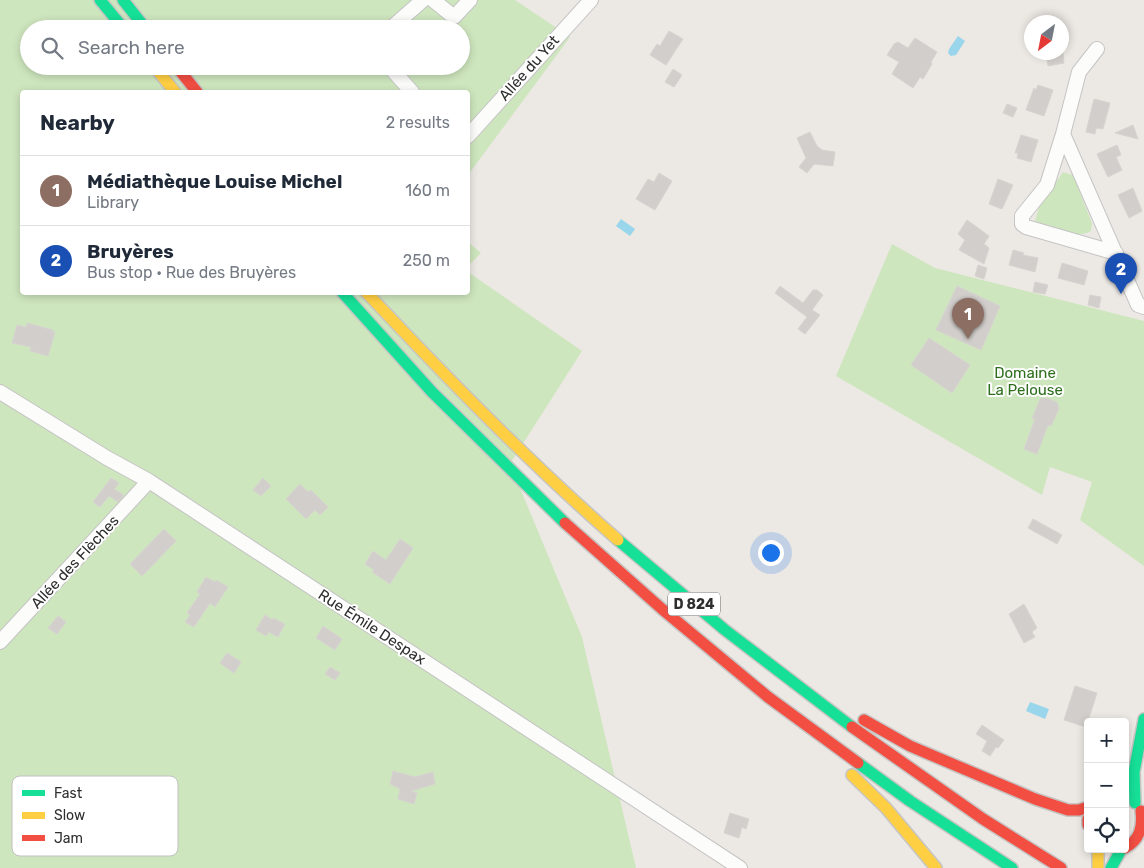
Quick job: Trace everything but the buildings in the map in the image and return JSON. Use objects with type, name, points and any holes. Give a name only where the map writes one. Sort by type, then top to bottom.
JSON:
[{"type":"main road","points":[[100,0],[117,20]]},
{"type":"main road","points":[[123,0],[139,20]]},
{"type":"main road","points":[[161,75],[173,90]]},
{"type":"main road","points":[[183,75],[195,90]]},
{"type":"main road","name":"D 824","points":[[345,295],[432,392],[568,526],[662,609],[768,697],[910,801],[1012,868]]},
{"type":"main road","name":"D 824","points":[[369,295],[449,379],[583,510],[653,571],[791,683],[878,747],[974,814],[1061,868]]},
{"type":"main road","points":[[662,609],[723,673],[801,736]]},
{"type":"main road","points":[[726,630],[850,711],[910,746],[1035,799],[1068,810],[1085,808]]},
{"type":"main road","points":[[1126,763],[1144,713]]},
{"type":"main road","points":[[1129,845],[1136,841],[1144,827],[1141,811],[1130,799],[1133,794],[1135,770],[1144,719]]},
{"type":"main road","points":[[844,770],[874,794],[936,868]]},
{"type":"main road","points":[[1098,853],[1098,868]]},
{"type":"main road","points":[[1111,868],[1120,853]]},
{"type":"street","points":[[400,20],[423,0]]},
{"type":"street","points":[[433,0],[454,17],[470,0]]},
{"type":"street","name":"Allée du Yet","points":[[470,134],[591,0]]},
{"type":"street","points":[[1097,49],[1079,72],[1064,134],[1047,185],[1022,216],[1022,224],[1026,227],[1116,253]]},
{"type":"street","points":[[397,75],[410,90]]},
{"type":"street","points":[[1064,134],[1138,305],[1144,307]]},
{"type":"street","name":"Rue Émile Despax","points":[[0,392],[107,458],[149,481],[740,868]]},
{"type":"street","name":"Allée des Flèches","points":[[0,642],[149,481]]},
{"type":"green space","points":[[0,0],[515,0],[570,37],[470,172],[470,90],[20,90],[20,295],[470,295],[470,273],[582,351],[510,464],[582,637],[636,868],[0,868]]},
{"type":"green space","points":[[1063,172],[1073,175],[1092,223],[1091,231],[1071,234],[1055,230],[1035,221],[1039,207]]},
{"type":"green space","points":[[470,244],[481,253],[470,264]]},
{"type":"green space","name":"Domaine La Pelouse","points":[[892,244],[935,268],[1144,321],[1144,566],[1080,520],[1092,482],[1050,467],[1042,495],[836,376]]},
{"type":"water","points":[[958,36],[965,41],[956,55],[951,56],[948,53],[949,49]]},
{"type":"water","points":[[621,219],[635,229],[630,236],[616,226]]},
{"type":"water","points":[[1030,702],[1049,709],[1045,719],[1026,711]]},
{"type":"traffic: fast","points":[[100,0],[117,20]]},
{"type":"traffic: fast","points":[[123,0],[139,20]]},
{"type":"traffic: fast","points":[[345,295],[432,392],[565,523]]},
{"type":"traffic: fast","points":[[618,540],[725,630],[852,727]]},
{"type":"traffic: fast","points":[[1135,803],[1134,772],[1144,719]]},
{"type":"traffic: fast","points":[[858,763],[910,801],[1012,868]]},
{"type":"traffic: fast","points":[[1111,868],[1119,853]]},
{"type":"traffic: slow","points":[[161,75],[173,90]]},
{"type":"traffic: slow","points":[[369,295],[489,419],[618,540]]},
{"type":"traffic: slow","points":[[852,775],[886,808],[936,868]]},
{"type":"traffic: slow","points":[[1098,853],[1098,868]]},
{"type":"traffic: jam","points":[[183,75],[195,90]]},
{"type":"traffic: jam","points":[[565,523],[662,609],[768,697],[858,763]]},
{"type":"traffic: jam","points":[[864,720],[910,746],[1035,799],[1068,810],[1085,808]]},
{"type":"traffic: jam","points":[[852,727],[983,819],[1061,868]]},
{"type":"traffic: jam","points":[[1129,846],[1137,837],[1141,828],[1141,811]]},
{"type":"place","name":"Bruyères","points":[[1121,294]]},
{"type":"place","name":"Médiathèque Louise Michel","points":[[968,339]]}]
